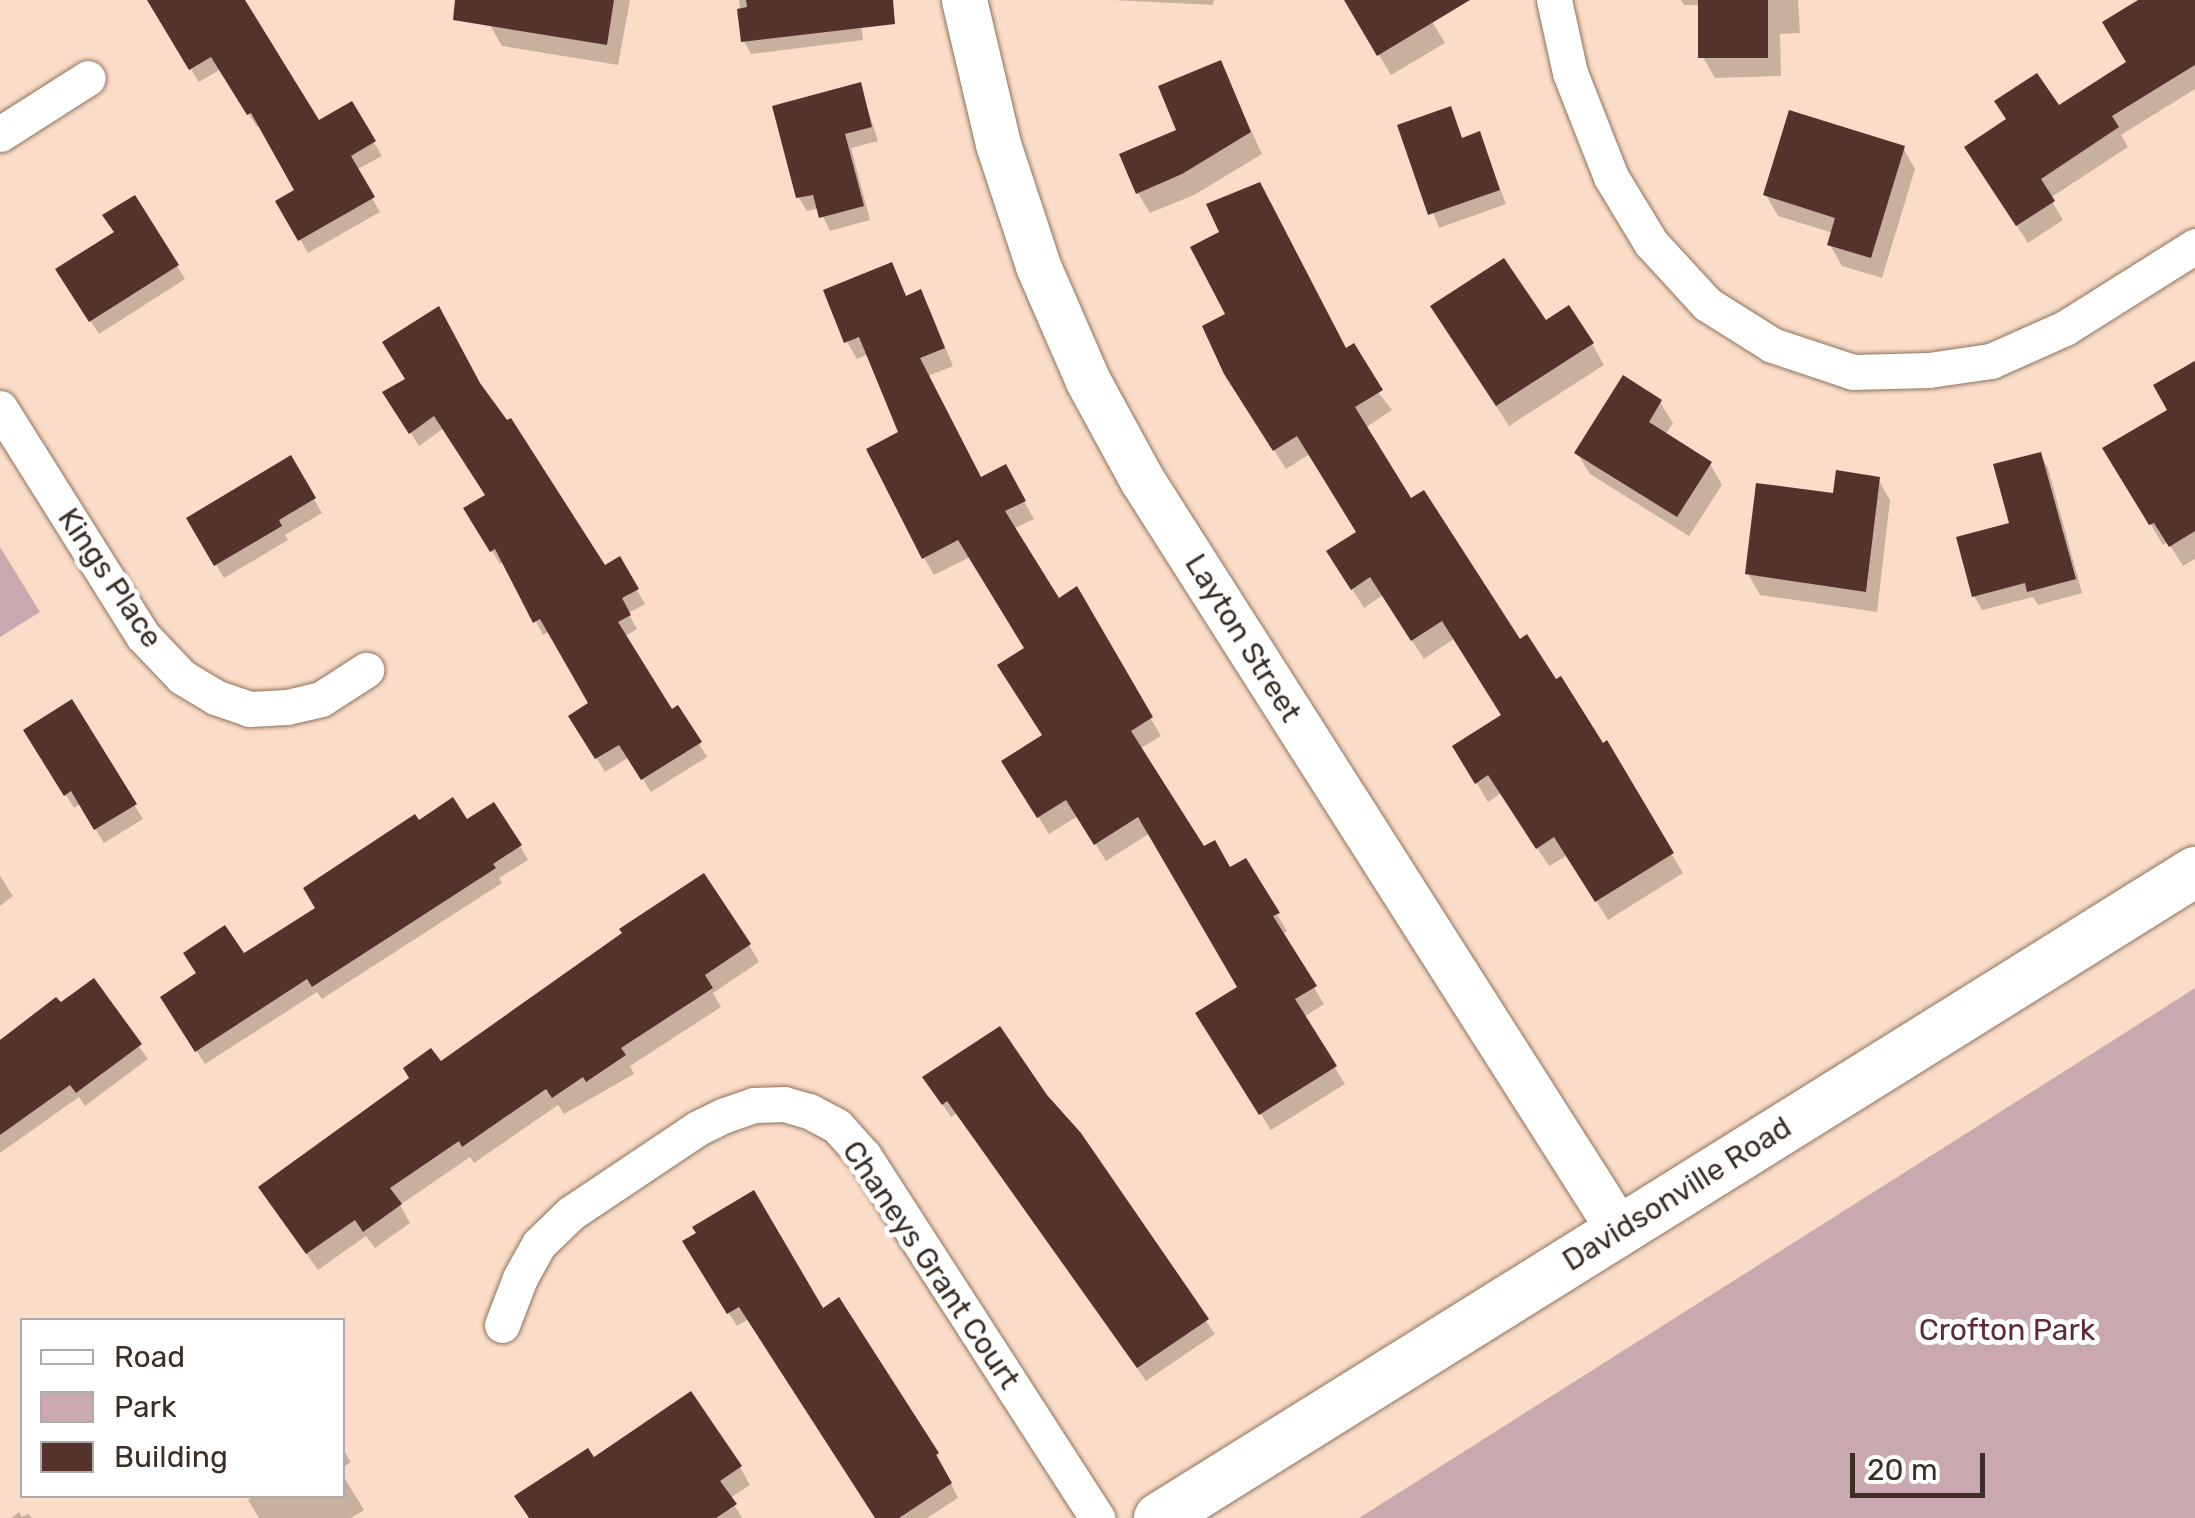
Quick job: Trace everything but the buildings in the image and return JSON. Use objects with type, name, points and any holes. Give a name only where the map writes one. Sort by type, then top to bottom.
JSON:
[{"type":"main road","name":"Davidsonville Road","points":[[1160,1518],[2195,872]]},
{"type":"street","name":"Layton Street","points":[[964,0],[998,144],[1032,249],[1088,381],[1142,480],[1619,1230]]},
{"type":"street","points":[[1554,0],[1570,73],[1611,177],[1651,243],[1707,304],[1772,345],[1854,372],[1928,370],[1991,361],[2065,328],[2195,246]]},
{"type":"street","points":[[0,134],[88,78]]},
{"type":"street","name":"Kings Place","points":[[0,408],[143,636],[182,676],[214,698],[249,708],[287,707],[321,698],[366,670]]},
{"type":"street","name":"Chaneys Grant Court","points":[[502,1325],[539,1244],[572,1213],[698,1128],[725,1115],[754,1105],[784,1104],[809,1111],[837,1126],[864,1156],[1097,1518]]},
{"type":"green space","points":[[0,547],[40,612],[0,637]]},
{"type":"green space","name":"Crofton Park","points":[[2195,988],[2195,1518],[1359,1518],[2120,1036]]}]
